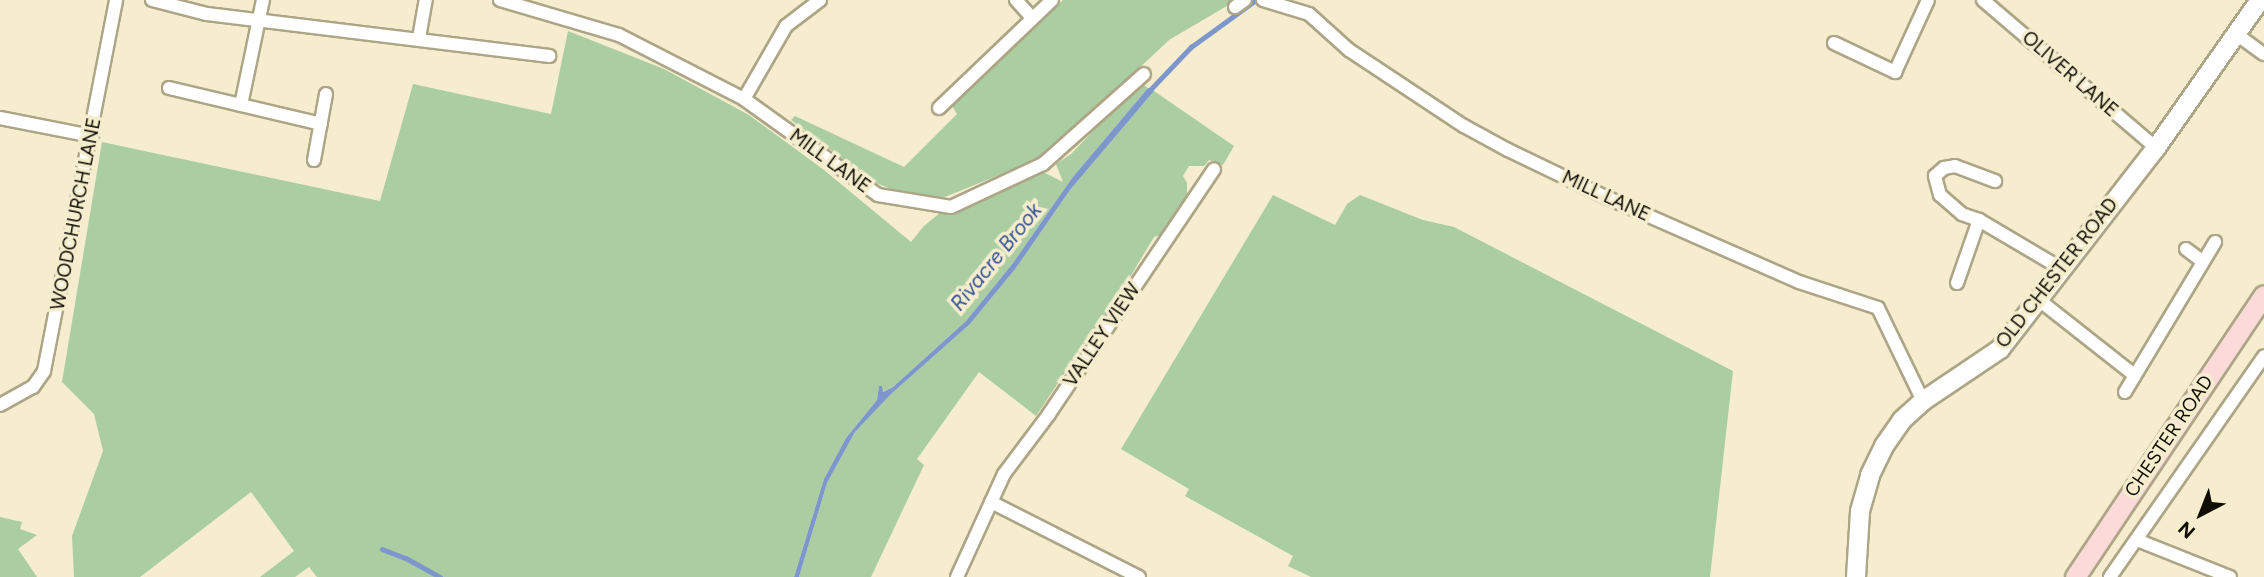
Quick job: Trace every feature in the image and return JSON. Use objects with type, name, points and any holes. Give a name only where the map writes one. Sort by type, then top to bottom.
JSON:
[{"type":"main road","name":"OLD CHESTER ROAD","points":[[1856,577],[1860,511],[1870,475],[1884,446],[1902,420],[1923,401],[2000,349],[2156,148],[2260,0]]},
{"type":"main road","name":"CHESTER ROAD","points":[[2075,577],[2264,295]]},
{"type":"street","name":"WOODCHURCH LANE","points":[[0,405],[33,387],[44,371],[92,136],[116,0]]},
{"type":"street","points":[[152,0],[207,14],[549,56]]},
{"type":"street","points":[[242,105],[263,0]]},
{"type":"street","points":[[419,38],[426,0]]},
{"type":"street","name":"MILL LANE","points":[[500,0],[619,35],[744,99],[878,195],[951,207],[1043,164],[1144,74]]},
{"type":"street","points":[[744,99],[786,26],[820,0]]},
{"type":"street","points":[[1016,0],[1033,19]]},
{"type":"street","points":[[939,108],[1052,0]]},
{"type":"street","name":"MILL LANE","points":[[1263,0],[1309,14],[1349,50],[1464,126],[1508,150],[1610,199],[1799,282],[1878,308],[1923,401]]},
{"type":"street","points":[[1834,43],[1895,72],[1928,0]]},
{"type":"street","name":"OLIVER LANE","points":[[1983,0],[1999,5],[2156,148]]},
{"type":"street","points":[[2236,34],[2264,54]]},
{"type":"street","points":[[169,88],[321,124]]},
{"type":"street","points":[[314,160],[326,94]]},
{"type":"street","points":[[0,118],[92,136]]},
{"type":"street","points":[[1995,181],[1955,166],[1944,168],[1935,176],[1940,195],[1962,214],[1979,220],[2062,270]]},
{"type":"street","name":"VALLEY VIEW","points":[[957,577],[1004,474],[1049,414],[1213,169]]},
{"type":"street","points":[[1957,283],[1979,220]]},
{"type":"street","points":[[2125,392],[2133,374],[2169,324],[2216,242]]},
{"type":"street","points":[[2186,249],[2203,262]]},
{"type":"street","points":[[2039,300],[2133,374]]},
{"type":"street","points":[[2110,577],[2264,356]]},
{"type":"street","points":[[991,502],[1139,577]]},
{"type":"street","points":[[2137,540],[2230,577]]},
{"type":"green space","points":[[1063,0],[1237,0],[1169,40],[1046,156],[940,199],[920,201],[874,182],[791,120],[795,116],[904,167],[957,114],[952,106],[956,98]]},
{"type":"green space","points":[[568,31],[664,69],[749,115],[824,170],[911,242],[924,226],[941,212],[1001,185],[1043,172],[1063,182],[1056,164],[1071,154],[1140,82],[1148,88],[1072,178],[1013,263],[966,321],[893,387],[882,392],[879,386],[877,400],[846,438],[824,479],[794,577],[317,577],[309,567],[295,577],[260,577],[294,551],[251,492],[140,577],[74,577],[72,536],[103,451],[94,414],[62,382],[102,142],[380,201],[413,84],[551,114]]},
{"type":"green space","points":[[1154,91],[1234,146],[1223,165],[1209,160],[1204,166],[1189,166],[1183,176],[1187,183],[1187,194],[1161,235],[1154,237],[1091,342],[1084,344],[1036,416],[979,372],[917,459],[924,465],[871,577],[799,577],[827,483],[855,432],[891,394],[970,324],[1016,268],[1070,190]]},
{"type":"green space","points":[[1273,195],[1335,225],[1347,204],[1360,195],[1423,220],[1454,227],[1733,371],[1710,577],[1311,577],[1288,566],[1293,556],[1185,496],[1189,489],[1121,449]]},
{"type":"green space","points":[[0,517],[22,522],[20,529],[37,535],[18,549],[37,577],[0,577]]},
{"type":"water","points":[[1148,88],[1154,91],[1070,190],[1016,268],[970,324],[891,394],[855,432],[827,483],[799,577],[794,577],[824,479],[846,438],[877,400],[879,386],[882,386],[883,392],[893,387],[966,321],[1013,263],[1072,178]]},
{"type":"waterway","name":"Rivacre Brook","points":[[1147,93],[1191,47],[1256,0]]},
{"type":"waterway","points":[[382,549],[406,558],[440,577]]}]
